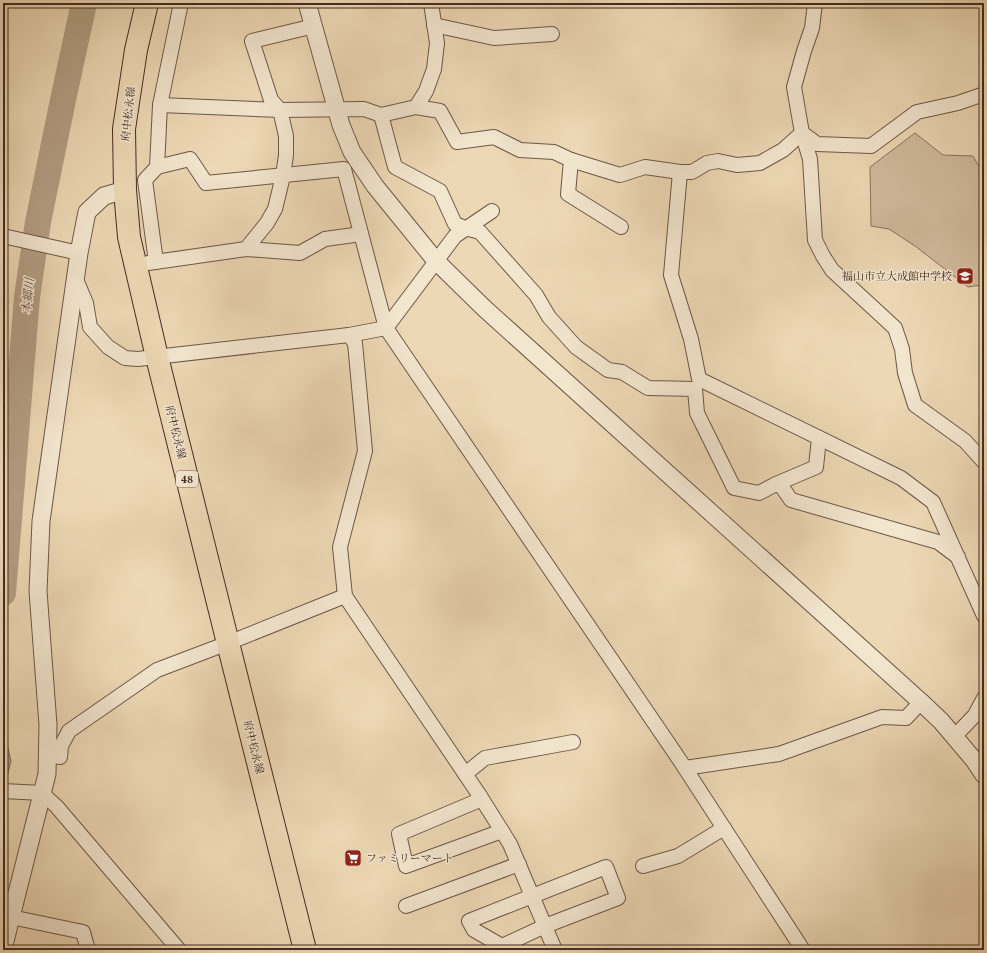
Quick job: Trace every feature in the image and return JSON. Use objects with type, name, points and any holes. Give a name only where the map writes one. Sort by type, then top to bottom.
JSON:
[{"type":"main road","name":"府中松永線","points":[[148,3],[136,50],[124,129],[125,190],[129,236],[146,264],[157,356],[305,950]]},
{"type":"street","points":[[157,167],[160,105],[181,3]]},
{"type":"street","points":[[307,3],[341,125],[352,152],[375,186],[436,261],[489,313],[921,702],[941,721],[974,760],[984,775]]},
{"type":"street","points":[[416,107],[426,91],[434,69],[437,43],[431,3]]},
{"type":"street","points":[[815,3],[812,28],[794,86],[802,133],[810,159],[815,240],[822,256],[832,270],[895,328],[902,349],[905,373],[915,405],[965,441],[984,462]]},
{"type":"street","points":[[434,25],[494,38],[552,34]]},
{"type":"street","points":[[246,249],[267,223],[275,209],[283,176],[286,155],[286,136],[280,110],[271,100],[252,41],[314,26]]},
{"type":"street","points":[[802,133],[816,144],[871,146],[917,112],[958,104],[984,94]]},
{"type":"street","points":[[160,105],[280,110],[364,109],[381,115],[416,107],[440,112],[457,142],[494,137],[520,150],[554,152],[571,160],[620,175],[645,167],[680,172],[692,172],[707,163],[718,161],[737,165],[760,163],[783,150],[802,133]]},
{"type":"street","points":[[381,115],[395,167],[440,191],[455,224],[480,232],[536,295],[549,317],[576,347],[608,370],[622,372],[648,388],[697,384],[819,438],[901,478],[933,502],[984,616]]},
{"type":"street","points":[[361,234],[325,239],[300,253],[246,249],[146,264],[145,180],[157,167],[190,160],[206,184],[254,177],[283,176],[344,169],[386,328],[685,768],[803,950]]},
{"type":"street","points":[[571,160],[568,194],[621,227]]},
{"type":"street","points":[[680,172],[671,275],[691,339],[697,384],[697,414],[734,488],[759,493],[816,467],[819,438]]},
{"type":"street","points":[[125,190],[104,196],[87,212],[72,252],[76,277],[86,303],[90,327],[108,347],[125,358],[138,359],[349,335],[386,328],[454,236],[492,211]]},
{"type":"street","points":[[3,236],[72,252]]},
{"type":"street","points":[[3,949],[47,774],[48,725],[38,591],[40,521],[76,277]]},
{"type":"street","points":[[349,335],[355,343],[365,451],[340,547],[345,596],[480,796],[510,844],[555,950]]},
{"type":"street","points":[[776,484],[782,487],[791,500],[938,542],[958,557]]},
{"type":"street","points":[[47,755],[60,757],[61,746],[69,731],[157,670],[228,644],[345,596]]},
{"type":"street","points":[[954,737],[975,715],[984,698]]},
{"type":"street","points":[[685,768],[779,754],[882,717],[906,718],[921,702]]},
{"type":"street","points":[[465,774],[485,758],[573,742]]},
{"type":"street","points":[[8,792],[42,793],[57,807],[179,950]]},
{"type":"street","points":[[480,796],[475,802],[399,834],[406,866],[502,831]]},
{"type":"street","points":[[643,866],[678,856],[724,828]]},
{"type":"street","points":[[406,906],[519,864]]},
{"type":"street","points":[[606,867],[618,898],[545,926],[502,946],[474,930],[469,921],[532,896],[606,867]]},
{"type":"street","points":[[11,917],[84,932],[88,950]]},
{"type":"shaded area","points":[[915,133],[943,155],[973,156],[984,175],[984,275],[982,285],[968,287],[915,246],[889,229],[871,226],[870,167]]},
{"type":"shaded area","points":[[3,730],[11,761],[3,793]]},
{"type":"waterway","name":"本郷川","points":[[3,593],[27,297],[38,222],[84,3]]},
{"type":"place","name":"福山市立大成館中学校","points":[[965,276]]},
{"type":"place","name":"ファミリーマート","points":[[353,858]]}]
